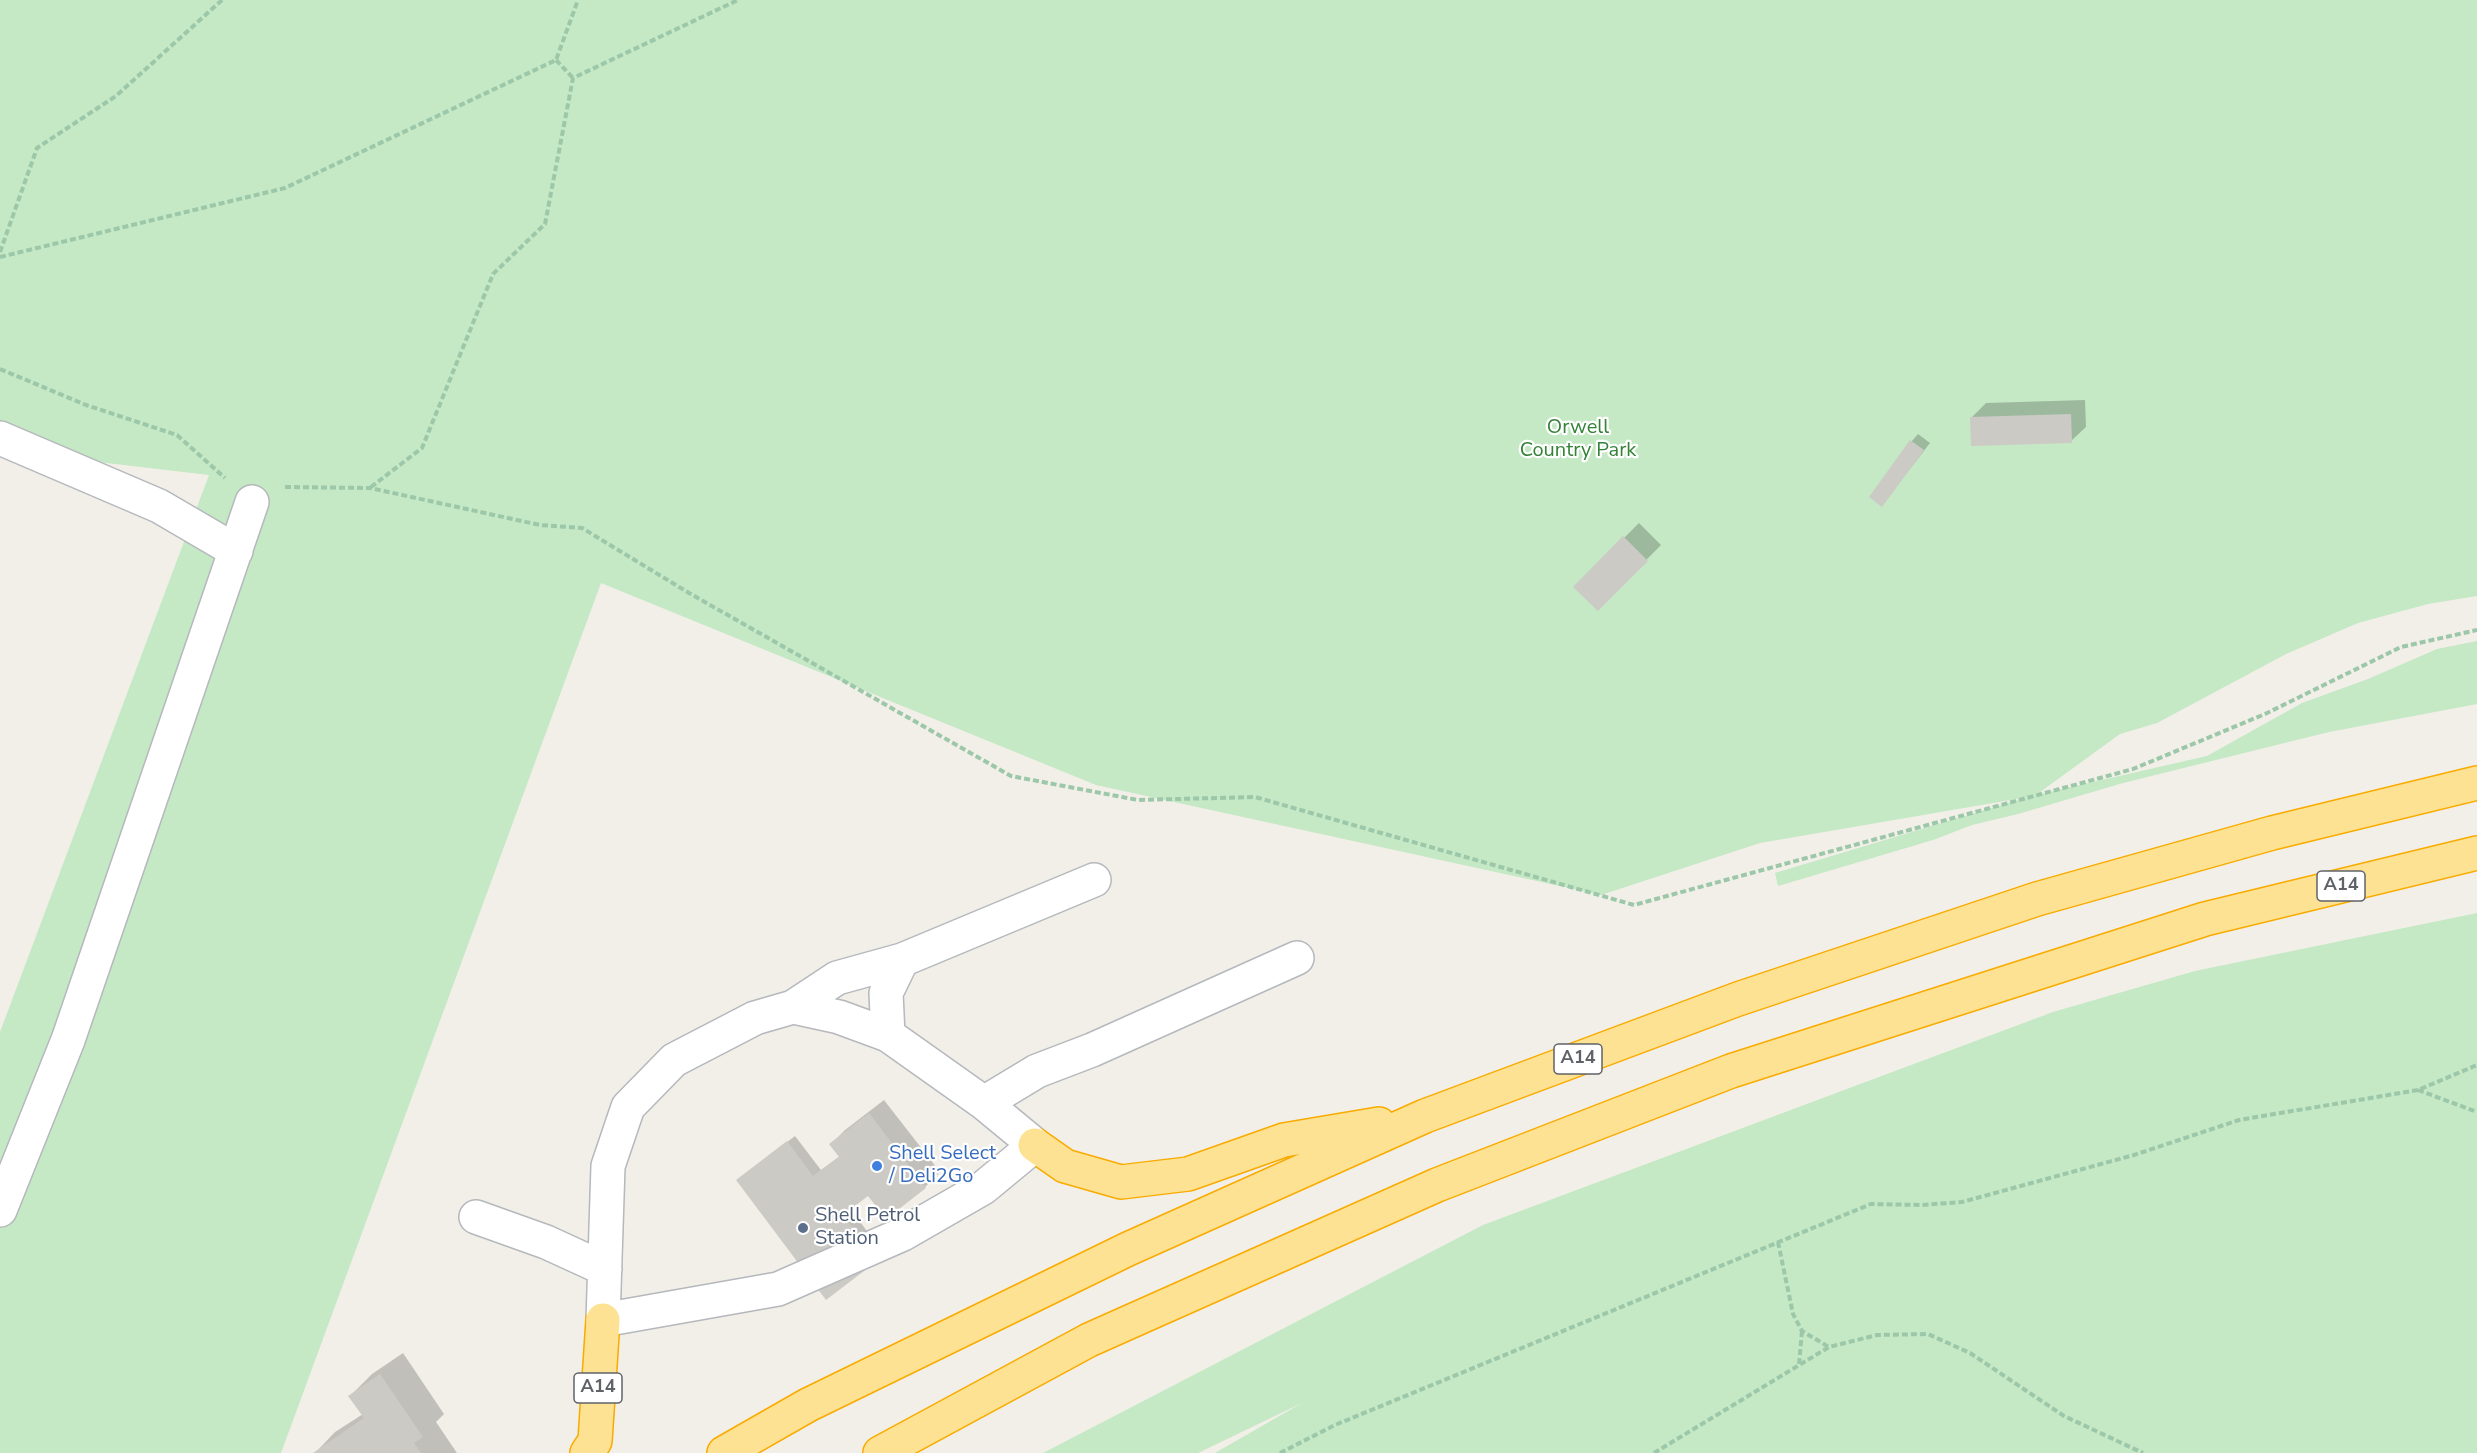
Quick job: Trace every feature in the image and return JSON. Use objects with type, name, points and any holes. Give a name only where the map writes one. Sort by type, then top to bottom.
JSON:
[{"type":"highway","name":"A14","points":[[724,1453],[808,1405],[1117,1254],[1425,1116],[1738,999],[2037,899],[2272,833],[2477,783]]},
{"type":"highway","name":"A14","points":[[880,1453],[1089,1340],[1437,1185],[1731,1071],[2205,919],[2477,853]]},
{"type":"highway","name":"A14","points":[[1035,1144],[1065,1166],[1121,1182],[1188,1174],[1284,1140],[1425,1116]]},
{"type":"highway","name":"A14","points":[[587,1453],[595,1441],[603,1320]]},
{"type":"lane","points":[[0,438],[159,506],[236,551]]},
{"type":"lane","points":[[0,1210],[68,1040],[252,502]]},
{"type":"lane","points":[[793,1007],[839,1017],[888,1035],[984,1103],[1035,1144],[983,1188],[903,1234],[778,1289],[603,1320],[608,1166],[628,1107],[674,1060],[755,1018],[793,1007],[837,978],[902,960],[1094,880]]},
{"type":"lane","points":[[984,1103],[1037,1071],[1092,1050],[1297,958]]},
{"type":"lane","points":[[888,1035],[886,993],[902,960]]},
{"type":"lane","points":[[476,1216],[546,1242],[605,1269]]},
{"type":"path","points":[[0,254],[37,148],[116,96],[222,0]]},
{"type":"path","points":[[0,254],[285,188],[556,60],[578,0]]},
{"type":"path","points":[[573,78],[738,0]]},
{"type":"path","points":[[556,60],[573,78]]},
{"type":"path","points":[[370,488],[422,448],[493,274],[545,224],[573,78]]},
{"type":"path","points":[[0,369],[86,405],[177,435],[252,502],[275,486],[370,488],[540,525],[582,528],[688,593],[1011,776],[1138,800],[1255,797],[1634,905],[2133,769],[2265,714],[2401,647],[2477,630]]},
{"type":"path","points":[[1280,1453],[1335,1425],[1871,1204],[1921,1205],[1962,1202],[2134,1155],[2239,1120],[2418,1090],[2477,1065]]},
{"type":"path","points":[[2418,1090],[2477,1112]]},
{"type":"path","points":[[1778,1242],[1793,1314],[1802,1331],[1829,1347]]},
{"type":"path","points":[[1799,1365],[1802,1331]]},
{"type":"path","points":[[1654,1453],[1829,1347],[1877,1335],[1929,1334],[1970,1353],[2064,1416],[2143,1453]]},
{"type":"green space","name":"Orwell Country Park","points":[[0,0],[2477,0],[2477,596],[2428,604],[2358,623],[2286,654],[2157,723],[2120,734],[2036,795],[2207,756],[2302,703],[2368,679],[2437,649],[2477,641],[2477,704],[2329,732],[2123,783],[1972,825],[1933,840],[1778,886],[1775,873],[2028,797],[1760,843],[1601,895],[1096,785],[601,583],[281,1453],[0,1453],[0,1032],[209,475],[47,456],[0,436]]},
{"type":"green space","points":[[2477,913],[2477,1453],[1215,1453],[1302,1403],[1198,1453],[1043,1453],[1483,1225],[2053,1012],[2195,971]]},
{"type":"building","points":[[2071,414],[2072,443],[1971,446],[1970,417]]},
{"type":"building","points":[[1910,440],[1924,450],[1882,507],[1869,497]]},
{"type":"building","points":[[1623,536],[1648,561],[1598,611],[1573,587]]},
{"type":"building","points":[[869,1113],[926,1188],[886,1219],[868,1196],[843,1215],[877,1261],[826,1300],[736,1180],[787,1141],[813,1176],[839,1157],[829,1144]]},
{"type":"building","points":[[380,1374],[423,1437],[414,1443],[421,1453],[313,1453],[364,1418],[348,1396]]},
{"type":"place","name":"Shell Select / Deli2Go","points":[[877,1166]]},
{"type":"place","name":"Shell Petrol Station","points":[[803,1228]]}]
